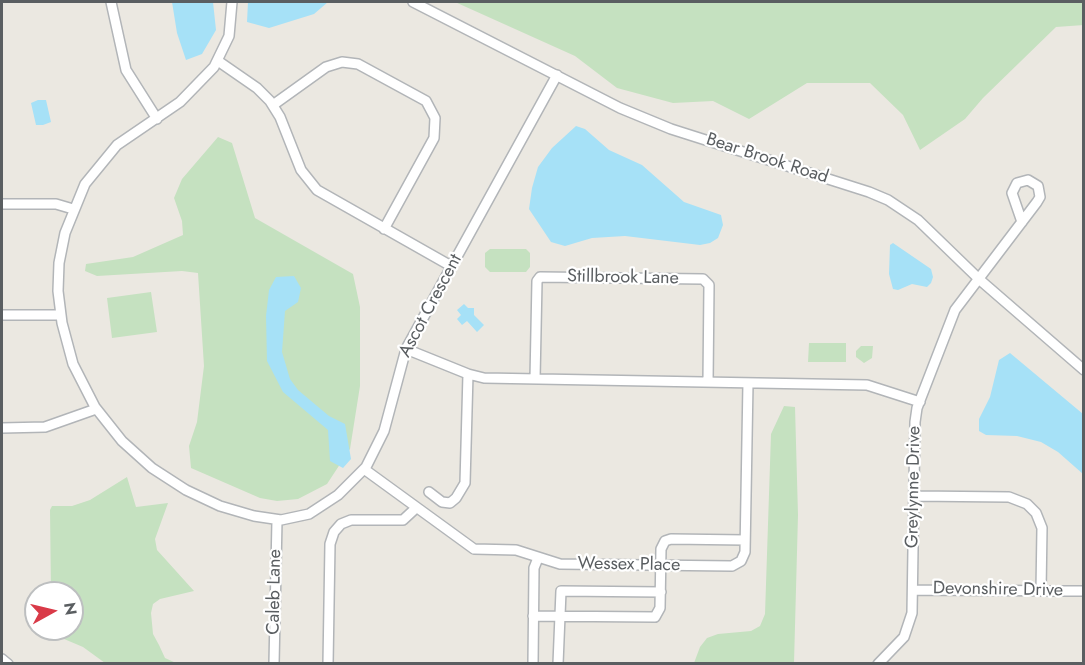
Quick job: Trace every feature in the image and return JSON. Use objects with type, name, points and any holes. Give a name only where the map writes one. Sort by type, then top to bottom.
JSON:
[{"type":"street","points":[[111,2],[125,67],[157,119]]},
{"type":"street","name":"Ascot Crescent","points":[[231,2],[229,36],[218,61],[189,94],[157,119],[126,138],[105,158],[85,184],[73,209],[59,262],[61,315],[73,364],[96,409],[122,441],[170,480],[220,506],[277,520],[295,518],[316,510],[348,487],[364,469],[384,431],[406,349],[557,75]]},
{"type":"street","name":"Bear Brook Road","points":[[413,2],[620,108],[671,129],[888,200],[918,220],[980,280],[1083,370]]},
{"type":"street","points":[[218,61],[257,88],[273,105],[299,166],[311,184],[331,200],[452,266]]},
{"type":"street","points":[[273,105],[323,68],[345,62],[361,66],[426,101],[435,118],[434,138],[384,229]]},
{"type":"street","points":[[2,204],[57,204],[73,209]]},
{"type":"street","name":"Greylynne Drive","points":[[878,663],[907,631],[912,614],[915,422],[920,402],[953,314],[1022,222]]},
{"type":"street","name":"Stillbrook Lane","points":[[535,379],[537,282],[540,277],[703,279],[709,285],[708,382]]},
{"type":"street","points":[[2,315],[61,315]]},
{"type":"street","points":[[406,349],[468,374],[484,378],[872,385],[920,402]]},
{"type":"street","points":[[429,492],[442,502],[450,503],[465,483],[468,374]]},
{"type":"street","name":"Wessex Place","points":[[364,469],[472,548],[514,550],[560,564],[734,566],[743,558],[745,540],[748,383]]},
{"type":"street","points":[[2,428],[44,427],[96,409]]},
{"type":"street","points":[[914,496],[1009,497],[1027,504],[1036,513],[1042,528],[1041,591]]},
{"type":"street","points":[[328,663],[330,544],[334,532],[343,523],[353,520],[404,520],[416,508]]},
{"type":"street","name":"Caleb Lane","points":[[274,663],[277,520]]},
{"type":"street","points":[[533,616],[653,618],[660,611],[662,546],[667,540],[745,540]]},
{"type":"street","points":[[533,663],[534,568],[538,558]]},
{"type":"street","points":[[558,663],[560,593],[563,590],[661,592]]},
{"type":"street","name":"Devonshire Drive","points":[[913,590],[1083,591]]},
{"type":"street","points":[[2,659],[8,663]]},
{"type":"green space","points":[[455,2],[1083,2],[1084,25],[1056,27],[983,98],[965,119],[920,150],[903,115],[870,83],[807,83],[749,119],[713,101],[673,103],[617,88],[575,56]]},
{"type":"green space","points":[[218,137],[232,143],[255,218],[353,274],[360,307],[360,386],[350,449],[327,484],[298,499],[277,501],[260,498],[191,468],[189,446],[197,422],[204,366],[198,273],[182,271],[97,276],[85,271],[86,264],[133,257],[183,235],[182,221],[174,198],[182,179]]},
{"type":"green space","points":[[490,249],[526,249],[530,253],[530,267],[526,272],[490,272],[485,267],[485,253]]},
{"type":"green space","points":[[151,292],[157,332],[112,338],[107,298]]},
{"type":"green space","points":[[809,343],[846,343],[846,362],[808,362]]},
{"type":"green space","points":[[861,346],[873,346],[872,358],[864,363],[856,357],[856,351]]},
{"type":"green space","points":[[784,406],[795,407],[798,515],[794,663],[694,663],[700,647],[707,638],[718,634],[751,631],[760,626],[765,614],[771,434]]},
{"type":"green space","points":[[127,477],[136,507],[168,503],[155,539],[157,550],[194,591],[160,599],[153,604],[151,613],[153,634],[165,658],[176,663],[105,663],[83,647],[69,641],[84,641],[84,581],[51,581],[50,510],[52,506],[72,506],[90,500]]},
{"type":"water","points":[[172,2],[213,2],[216,30],[202,54],[186,60],[177,33]]},
{"type":"water","points":[[248,2],[328,2],[314,14],[269,28],[247,22]]},
{"type":"water","points":[[46,100],[51,122],[36,125],[31,103]]},
{"type":"water","points":[[576,126],[585,129],[609,150],[642,165],[684,202],[721,215],[723,225],[718,238],[700,245],[625,236],[592,238],[565,246],[551,242],[529,209],[532,188],[538,167],[552,148]]},
{"type":"water","points":[[893,243],[931,269],[933,277],[927,287],[912,284],[898,290],[893,289],[889,274],[890,245]]},
{"type":"water","points":[[294,276],[301,288],[298,302],[285,311],[282,352],[290,379],[298,390],[329,416],[345,424],[351,459],[343,468],[330,461],[328,430],[283,392],[267,361],[266,316],[269,290],[276,277]]},
{"type":"water","points":[[464,304],[468,308],[474,308],[474,315],[484,325],[477,332],[467,321],[462,325],[457,319],[461,315],[457,310]]},
{"type":"water","points":[[1010,353],[1083,414],[1083,474],[1058,452],[1041,442],[1017,436],[986,435],[979,431],[979,419],[990,397],[999,360]]}]
